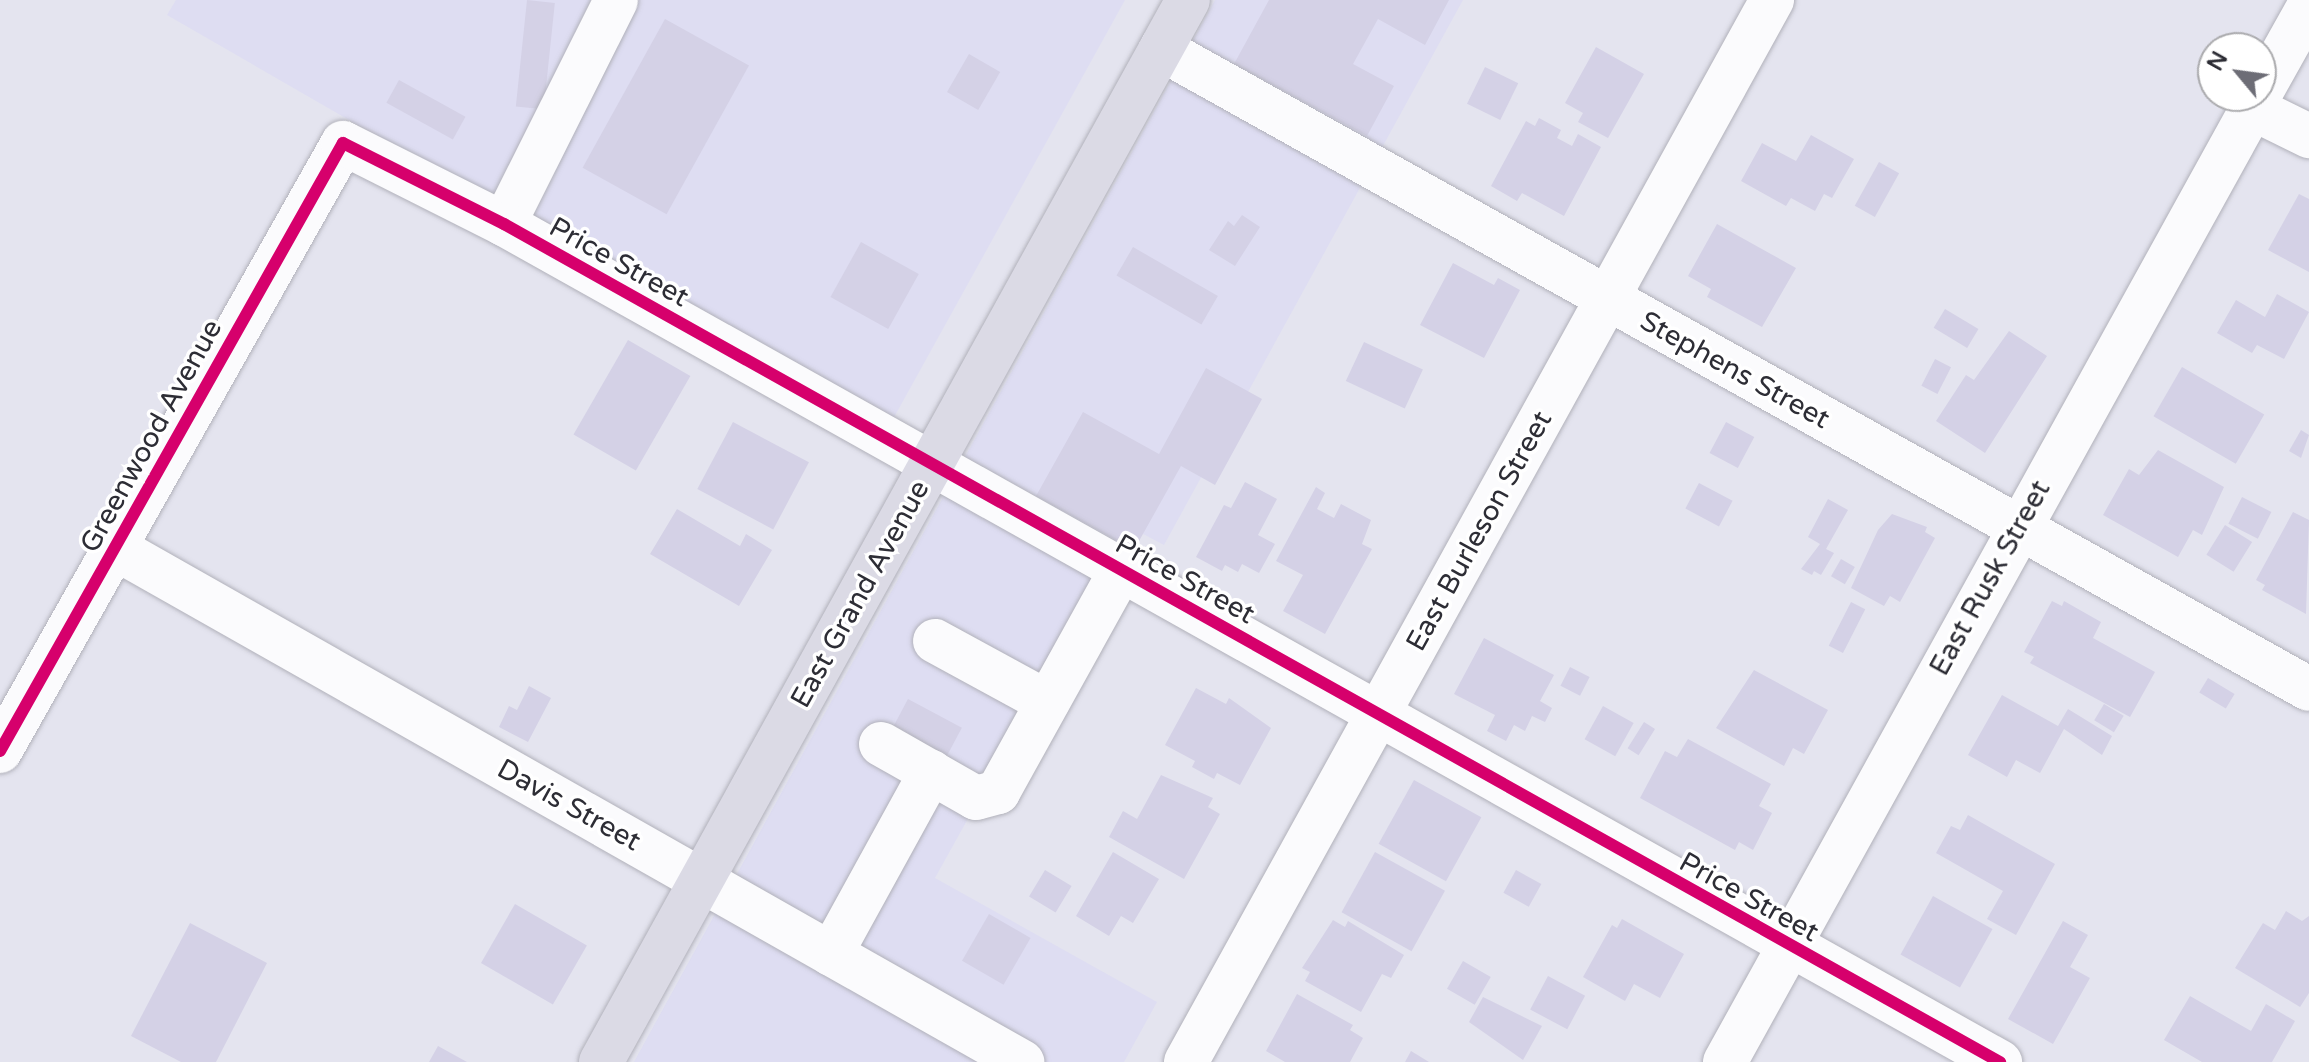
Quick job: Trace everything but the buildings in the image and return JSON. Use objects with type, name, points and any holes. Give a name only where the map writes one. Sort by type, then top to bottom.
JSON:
[{"type":"highway","name":"East Grand Avenue","points":[[601,1062],[1188,0]]},
{"type":"street","points":[[504,224],[616,0]]},
{"type":"street","name":"East Burleson Street","points":[[1186,1062],[1772,0]]},
{"type":"street","name":"East Rusk Street","points":[[2277,63],[2309,6]]},
{"type":"street","name":"Stephens Street","points":[[1161,49],[2309,689]]},
{"type":"street","name":"East Rusk Street","points":[[1725,1062],[2250,112]]},
{"type":"street","points":[[2275,112],[2309,136]]},
{"type":"street","name":"Price Street","points":[[343,143],[504,224],[1787,946],[2000,1062]]},
{"type":"street","name":"Greenwood Avenue","points":[[0,751],[343,143]]},
{"type":"street","name":"Davis Street","points":[[115,548],[1022,1062]]},
{"type":"street","points":[[881,744],[976,798],[998,792],[1121,570]]},
{"type":"street","points":[[935,641],[1047,702]]},
{"type":"street","points":[[831,954],[931,772]]},
{"type":"shaded area","points":[[176,0],[1125,0],[887,430],[167,15]]},
{"type":"shaded area","points":[[1215,0],[1463,0],[1164,545],[1130,527],[935,878],[1157,1002],[1124,1062],[634,1062]]},
{"type":"cycle path","points":[[0,751],[343,143],[504,224],[2000,1062]]}]
